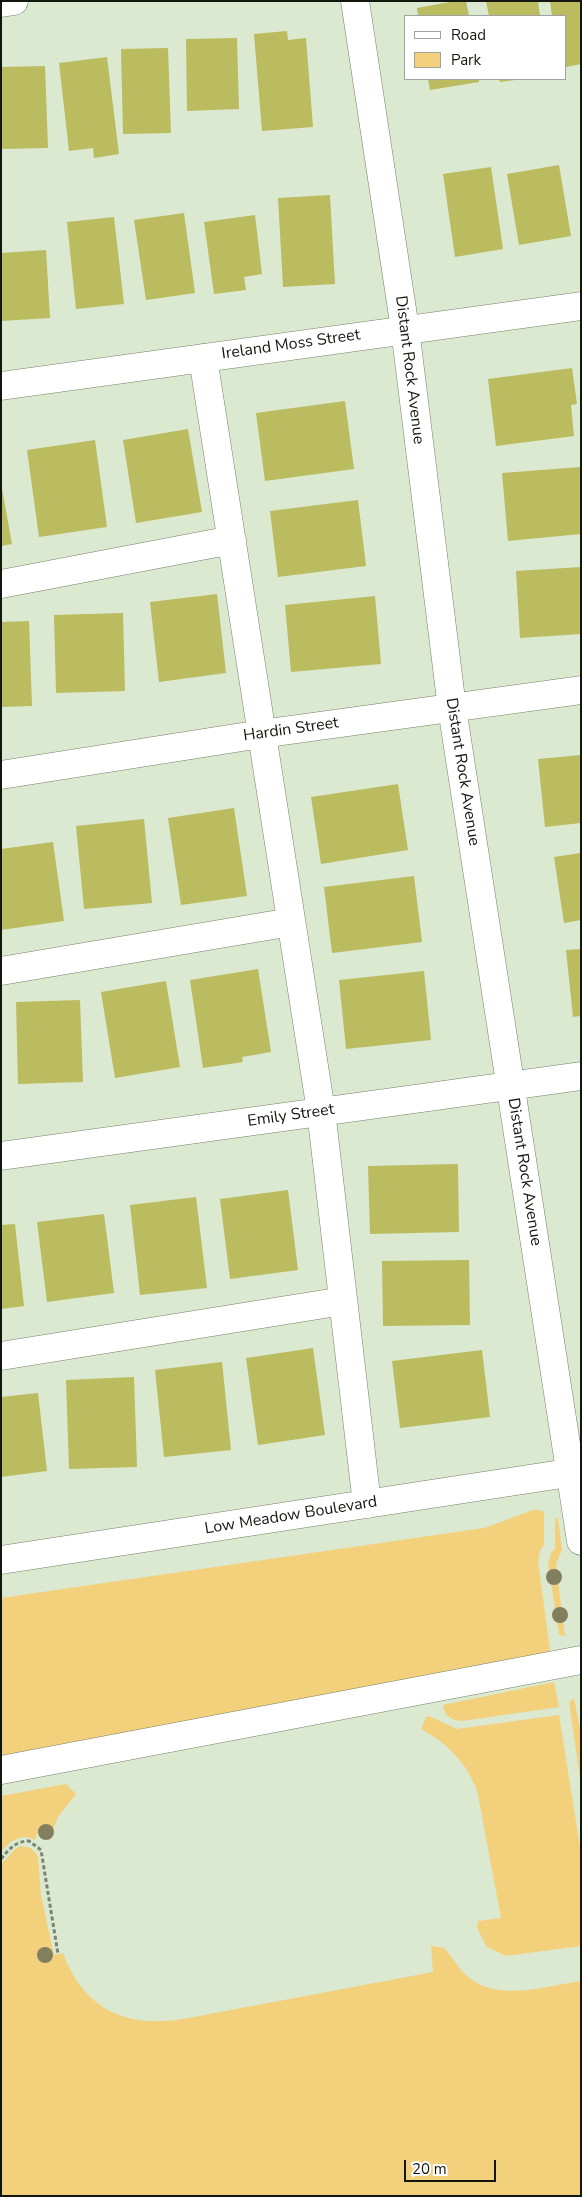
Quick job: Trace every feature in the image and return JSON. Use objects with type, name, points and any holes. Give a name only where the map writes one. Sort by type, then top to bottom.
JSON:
[{"type":"street","points":[[1,3],[14,1]]},
{"type":"street","name":"Distant Rock Avenue","points":[[355,1],[405,329],[452,708],[510,1085],[575,1472],[581,1541]]},
{"type":"street","name":"Ireland Moss Street","points":[[1,386],[581,306]]},
{"type":"street","points":[[203,358],[321,1111],[367,1504]]},
{"type":"street","points":[[1,584],[232,540]]},
{"type":"street","name":"Hardin Street","points":[[1,775],[261,734],[581,690]]},
{"type":"street","points":[[1,971],[291,922]]},
{"type":"street","name":"Emily Street","points":[[1,1156],[581,1076]]},
{"type":"street","points":[[1,1356],[343,1301]]},
{"type":"street","name":"Low Meadow Boulevard","points":[[1,1560],[575,1472]]},
{"type":"street","points":[[1,1770],[581,1660]]},
{"type":"path","points":[[1,1859],[9,1850],[22,1841],[29,1841],[41,1850],[58,1954]]},
{"type":"green space","points":[[536,1509],[544,1512],[544,1545],[540,1551],[538,1561],[551,1658],[1,1759],[1,1598],[484,1528]]},
{"type":"green space","points":[[558,1518],[562,1550],[556,1564],[565,1636],[559,1635],[548,1563],[551,1553],[555,1549],[555,1519]]},
{"type":"green space","points":[[554,1682],[559,1707],[462,1721],[449,1717],[443,1705]]},
{"type":"green space","points":[[574,1698],[581,1733],[581,1785],[569,1702]]},
{"type":"green space","points":[[559,1715],[581,1853],[581,1946],[506,1956],[487,1947],[477,1928],[478,1921],[501,1918],[477,1790],[467,1770],[455,1754],[421,1729],[426,1717],[429,1716],[457,1729]]},
{"type":"green space","points":[[66,1784],[76,1794],[58,1817],[50,1837],[37,1833],[35,1840],[25,1837],[16,1839],[1,1852],[1,1796]]},
{"type":"green space","points":[[20,1846],[31,1848],[38,1856],[41,1895],[54,1955],[63,1953],[72,1973],[83,1989],[95,2001],[110,2011],[126,2017],[162,2021],[183,2019],[433,1972],[431,1946],[444,1948],[472,1980],[497,1990],[525,1990],[581,1981],[581,2196],[1,2196],[1,1864]]},
{"type":"building","points":[[455,1],[466,1],[469,15],[418,15],[417,8]]},
{"type":"building","points":[[486,1],[538,1],[540,15],[489,15]]},
{"type":"building","points":[[550,1],[581,1],[581,64],[567,67],[567,15],[552,15]]},
{"type":"building","points":[[287,31],[288,40],[306,38],[313,127],[262,131],[254,34]]},
{"type":"building","points":[[237,38],[239,109],[187,111],[186,39]]},
{"type":"building","points":[[168,48],[171,133],[123,134],[121,49]]},
{"type":"building","points":[[107,57],[119,154],[94,158],[93,148],[69,151],[59,63]]},
{"type":"building","points":[[45,66],[48,148],[1,149],[1,67]]},
{"type":"building","points":[[428,80],[479,80],[479,82],[430,90]]},
{"type":"building","points":[[499,80],[515,80],[500,82]]},
{"type":"building","points":[[559,165],[571,236],[519,245],[507,174]]},
{"type":"building","points":[[491,167],[503,249],[455,257],[443,174]]},
{"type":"building","points":[[330,195],[335,284],[283,287],[278,198]]},
{"type":"building","points":[[184,213],[195,293],[146,300],[134,220]]},
{"type":"building","points":[[255,215],[262,274],[244,277],[246,290],[214,294],[204,222]]},
{"type":"building","points":[[114,217],[124,304],[76,309],[67,222]]},
{"type":"building","points":[[46,250],[50,318],[1,321],[1,253]]},
{"type":"building","points":[[572,368],[577,404],[571,405],[574,436],[496,446],[488,379]]},
{"type":"building","points":[[345,401],[354,469],[265,481],[256,413]]},
{"type":"building","points":[[188,429],[202,512],[136,523],[123,440]]},
{"type":"building","points":[[95,440],[107,527],[39,537],[27,450]]},
{"type":"building","points":[[581,467],[581,534],[508,541],[502,473]]},
{"type":"building","points":[[1,483],[12,544],[1,546]]},
{"type":"building","points":[[358,500],[366,566],[278,577],[270,511]]},
{"type":"building","points":[[581,567],[581,634],[520,638],[516,571]]},
{"type":"building","points":[[217,594],[226,673],[159,682],[150,602]]},
{"type":"building","points":[[375,596],[381,664],[291,672],[285,605]]},
{"type":"building","points":[[123,613],[125,691],[56,693],[54,615]]},
{"type":"building","points":[[29,621],[32,706],[1,707],[1,622]]},
{"type":"building","points":[[581,755],[581,823],[545,827],[538,759]]},
{"type":"building","points":[[398,784],[408,850],[321,864],[311,797]]},
{"type":"building","points":[[234,808],[247,896],[181,905],[168,818]]},
{"type":"building","points":[[144,819],[152,903],[84,909],[76,826]]},
{"type":"building","points":[[53,842],[64,921],[1,930],[1,849]]},
{"type":"building","points":[[581,853],[581,920],[564,923],[554,857]]},
{"type":"building","points":[[414,876],[422,942],[332,953],[324,887]]},
{"type":"building","points":[[581,949],[581,1016],[573,1017],[566,950]]},
{"type":"building","points":[[258,969],[271,1052],[242,1057],[243,1062],[203,1068],[190,980]]},
{"type":"building","points":[[424,971],[431,1040],[346,1049],[339,980]]},
{"type":"building","points":[[166,981],[180,1067],[115,1078],[101,992]]},
{"type":"building","points":[[80,1000],[83,1082],[18,1084],[16,1002]]},
{"type":"building","points":[[458,1164],[459,1232],[370,1234],[368,1166]]},
{"type":"building","points":[[288,1190],[298,1270],[230,1279],[220,1199]]},
{"type":"building","points":[[196,1197],[207,1288],[140,1295],[130,1205]]},
{"type":"building","points":[[104,1214],[114,1293],[47,1302],[37,1222]]},
{"type":"building","points":[[15,1224],[24,1306],[1,1309],[1,1225]]},
{"type":"building","points":[[469,1260],[470,1325],[383,1326],[382,1261]]},
{"type":"building","points":[[313,1348],[325,1435],[258,1445],[246,1358]]},
{"type":"building","points":[[482,1350],[490,1417],[400,1428],[392,1361]]},
{"type":"building","points":[[222,1362],[231,1450],[164,1457],[155,1370]]},
{"type":"building","points":[[134,1377],[137,1467],[69,1469],[66,1380]]},
{"type":"building","points":[[38,1393],[47,1471],[1,1477],[1,1397]]}]
